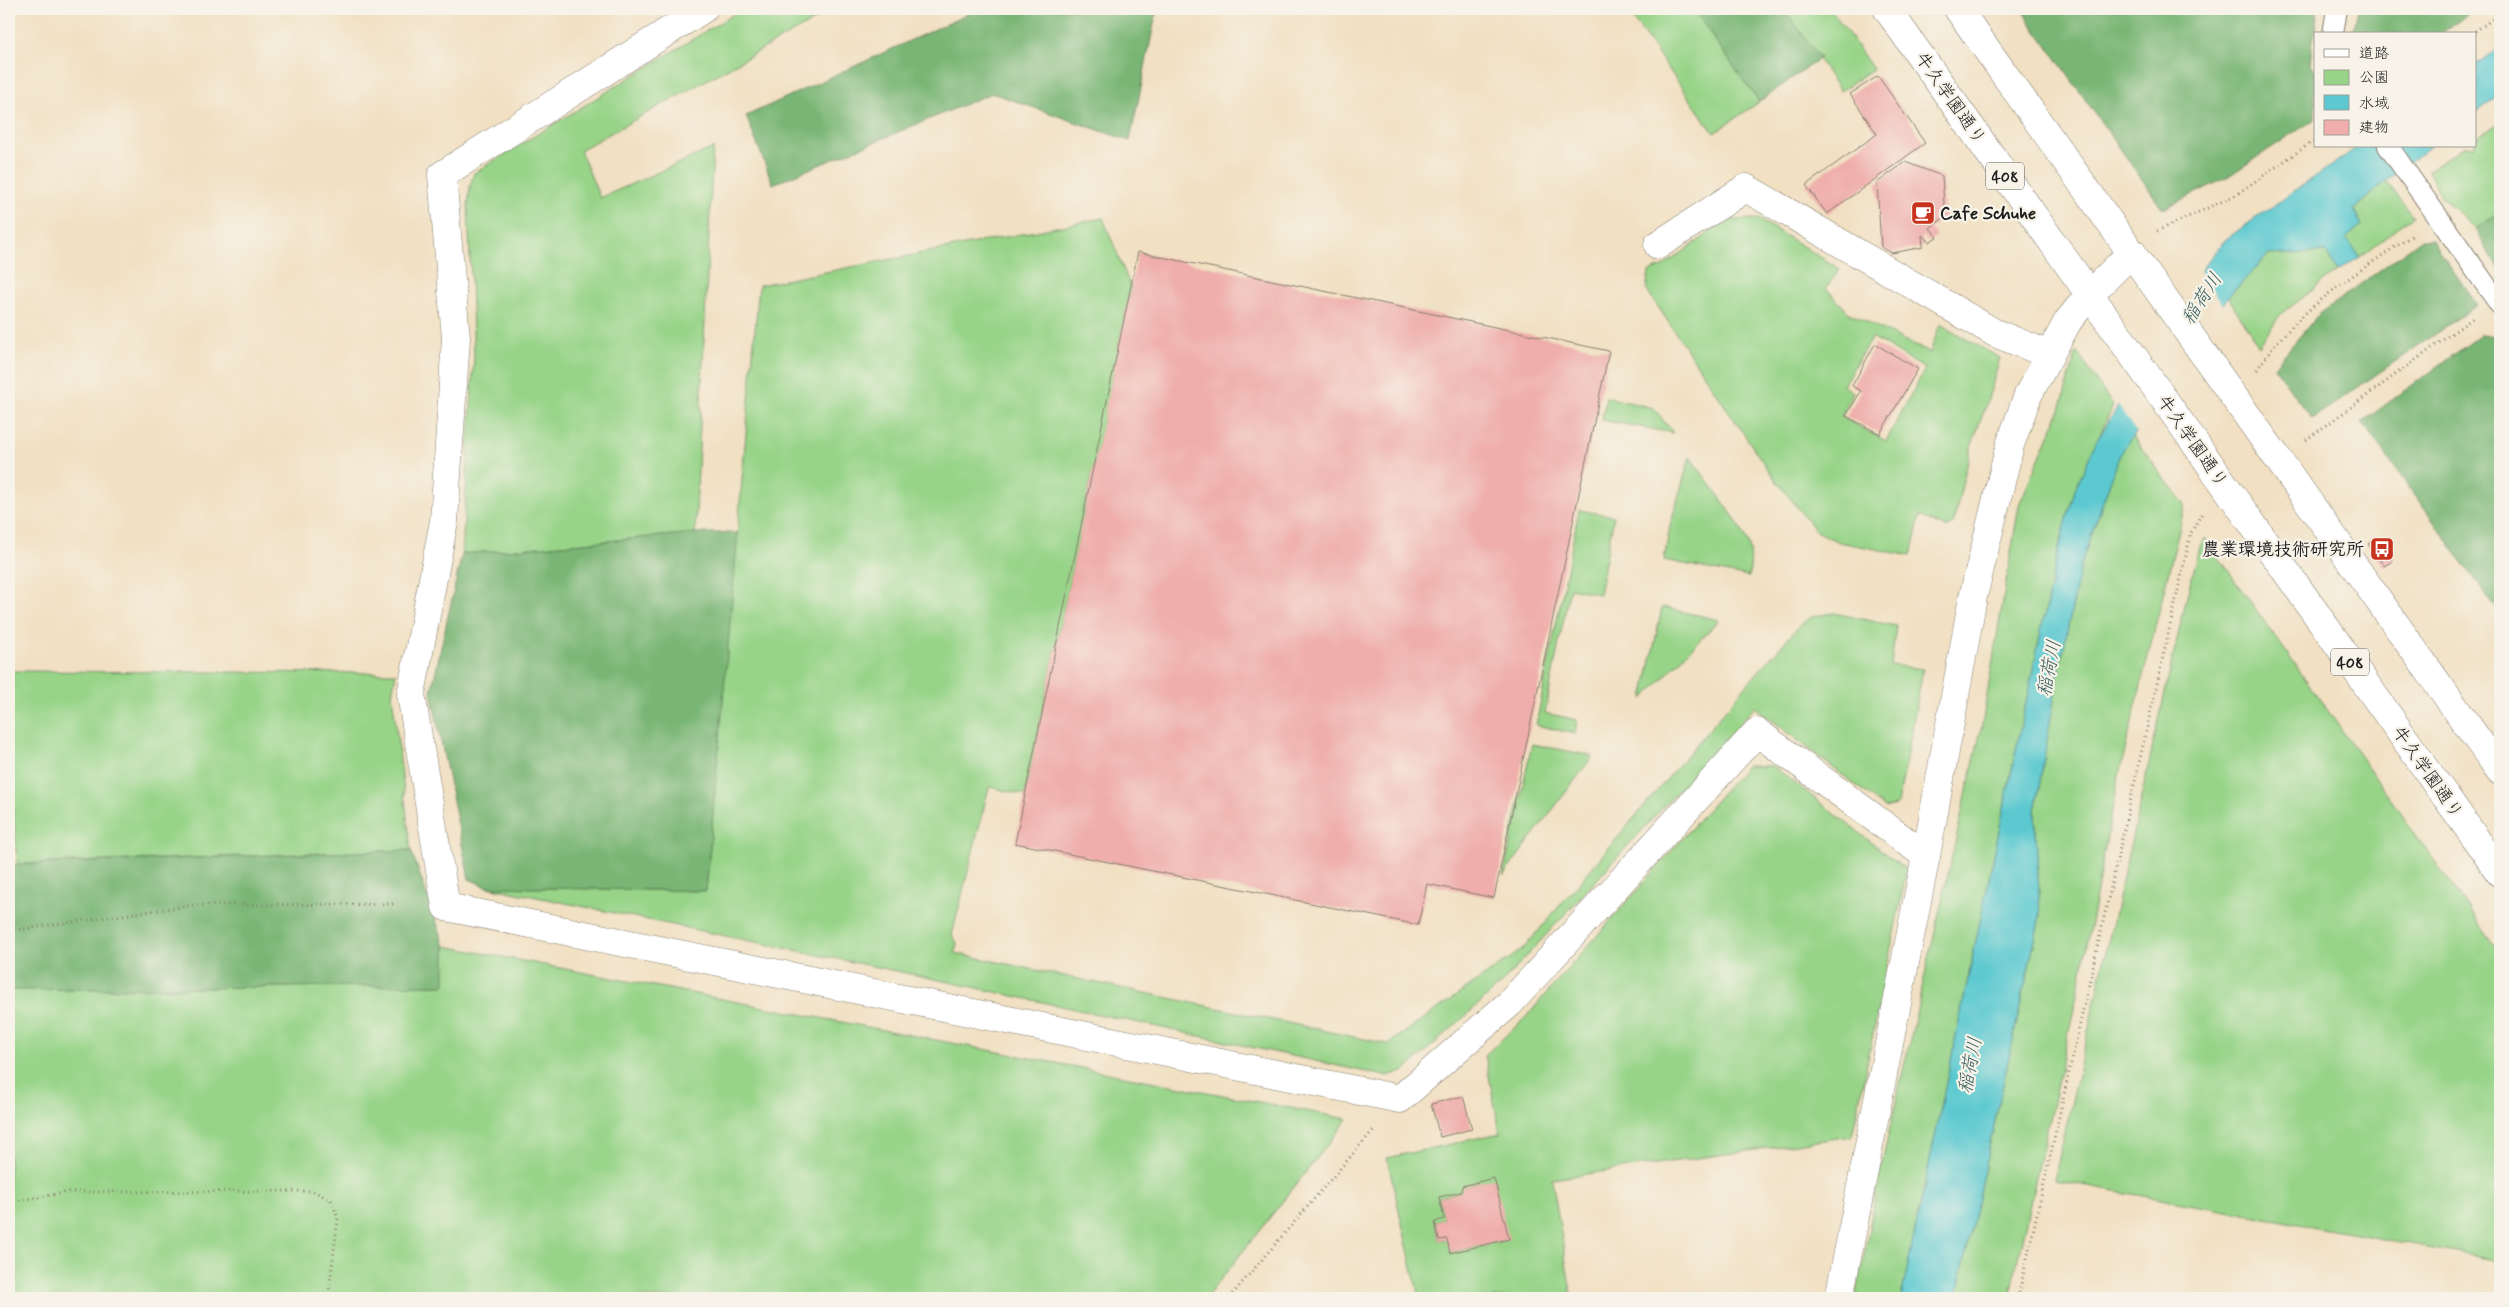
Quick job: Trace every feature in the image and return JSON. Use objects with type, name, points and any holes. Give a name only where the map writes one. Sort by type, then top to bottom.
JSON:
[{"type":"main road","points":[[703,9],[442,175],[456,338],[444,521],[411,694],[446,906],[1400,1099],[1510,1004],[1757,732],[1926,856]]},
{"type":"main road","name":"牛久学園通り","points":[[1887,9],[2500,873]]},
{"type":"main road","points":[[1958,9],[2156,284],[2500,771]]},
{"type":"main road","points":[[1658,245],[1746,188],[1994,333],[2050,355]]},
{"type":"main road","points":[[1839,1298],[1926,856],[1973,597],[2007,454],[2028,395],[2068,321],[2090,294],[2132,252]]},
{"type":"lane","points":[[2333,32],[2337,9]]},
{"type":"lane","points":[[2389,148],[2499,303]]},
{"type":"path","points":[[2474,32],[2500,14]]},
{"type":"path","points":[[2132,252],[2155,231],[2234,196],[2314,141]]},
{"type":"path","points":[[2237,399],[2258,367],[2289,327],[2317,302],[2435,213]]},
{"type":"path","points":[[2279,459],[2499,303]]},
{"type":"path","points":[[2018,1298],[2191,533],[2202,511],[2227,489]]},
{"type":"path","points":[[9,931],[193,905],[395,904]]},
{"type":"path","points":[[1229,1298],[1400,1099]]},
{"type":"path","points":[[9,1202],[70,1192],[313,1191],[331,1200],[338,1218],[329,1291],[326,1298]]},
{"type":"green space","points":[[742,9],[835,9],[580,150],[600,198],[713,148],[695,533],[462,554],[474,357],[468,206],[470,186],[474,173]]},
{"type":"green space","points":[[979,9],[1157,9],[1130,141],[992,93],[773,184],[746,116]]},
{"type":"green space","points":[[1626,9],[1693,9],[1759,102],[1714,133]]},
{"type":"green space","points":[[1693,9],[1784,9],[1820,58],[1759,102]]},
{"type":"green space","points":[[1784,9],[1831,9],[1873,69],[1840,91]]},
{"type":"green space","points":[[2021,9],[2318,9],[2310,62],[2314,69],[2314,120],[2224,179],[2163,209]]},
{"type":"green space","points":[[2358,9],[2476,9],[2443,32],[2353,32]]},
{"type":"green space","points":[[2500,122],[2500,212],[2475,229],[2442,197],[2428,171],[2461,148],[2476,148],[2476,138]]},
{"type":"green space","points":[[2386,181],[2413,216],[2360,257],[2345,238],[2362,226],[2354,210]]},
{"type":"green space","points":[[2500,212],[2500,272],[2475,229]]},
{"type":"green space","points":[[1103,218],[1131,288],[1025,795],[989,787],[952,935],[957,943],[955,953],[1388,1044],[1523,949],[1751,680],[1800,625],[1813,616],[1834,613],[1896,626],[1891,665],[1923,669],[1898,804],[1885,808],[1755,707],[1501,984],[1403,1072],[1385,1076],[949,982],[488,887],[706,891],[759,285]]},
{"type":"green space","points":[[1758,219],[1840,269],[1826,288],[1849,313],[1930,353],[1940,324],[2000,358],[1987,403],[1971,447],[1953,524],[1946,528],[1920,516],[1911,556],[1839,542],[1817,532],[1771,474],[1646,289],[1649,272],[1662,267],[1727,220]],"holes":[[[1872,337],[1925,369],[1886,441],[1841,417],[1853,392],[1843,385]]]},
{"type":"green space","points":[[2421,240],[2432,240],[2477,305],[2312,419],[2274,367],[2317,316]]},
{"type":"green space","points":[[2327,252],[2337,271],[2279,316],[2259,346],[2228,297],[2269,254]]},
{"type":"green space","points":[[2482,334],[2500,337],[2500,614],[2362,422]]},
{"type":"green space","points":[[2077,351],[2113,406],[2075,490],[2057,555],[1901,1298],[1856,1298],[1879,1176],[1982,725],[2019,505],[2060,410]]},
{"type":"green space","points":[[1606,397],[1654,408],[1673,433],[1602,420]]},
{"type":"green space","points":[[2132,436],[2185,505],[2117,783],[2080,982],[2009,1298],[1956,1298],[2040,916],[2035,811],[2059,670],[2082,561],[2120,454]]},
{"type":"green space","points":[[1690,457],[1731,513],[1745,536],[1750,554],[1749,577],[1664,560],[1670,526]]},
{"type":"green space","points":[[1579,510],[1614,516],[1599,594],[1570,588],[1545,713],[1577,720],[1575,734],[1536,725]]},
{"type":"green space","points":[[695,533],[738,533],[706,891],[488,887],[469,879],[431,692],[462,554]]},
{"type":"green space","points":[[2205,538],[2500,953],[2500,1260],[2054,1180],[2187,596],[2200,546]]},
{"type":"green space","points":[[1662,607],[1719,620],[1643,699]]},
{"type":"green space","points":[[9,671],[396,673],[392,694],[411,850],[17,864],[9,747]]},
{"type":"green space","points":[[1532,744],[1593,756],[1503,876]]},
{"type":"green space","points":[[1746,766],[1773,766],[1907,870],[1852,1136],[1552,1179],[1572,1298],[1419,1298],[1387,1158],[1500,1133],[1485,1055],[1525,1018]],"holes":[[[1494,1179],[1508,1239],[1451,1253],[1447,1239],[1439,1240],[1435,1222],[1444,1219],[1439,1197],[1461,1192],[1463,1186]]]},
{"type":"green space","points":[[411,850],[445,946],[445,985],[9,990],[9,865]]},
{"type":"green space","points":[[445,946],[1348,1119],[1206,1298],[9,1298],[9,990],[444,985]]},
{"type":"water","points":[[2500,47],[2500,94],[2476,112],[2476,64]]},
{"type":"water","name":"稲荷川","points":[[2356,148],[2428,148],[2386,181],[2354,210],[2362,226],[2346,238],[2360,257],[2337,271],[2326,252],[2268,255],[2228,297],[2120,454],[2082,561],[2059,670],[2035,811],[2040,916],[1956,1298],[1901,1298],[2057,555],[2075,490],[2096,442],[2205,264],[2226,239]]},
{"type":"pier","points":[[2199,269],[2224,306],[2137,433],[2117,404]]},
{"type":"building","points":[[1878,76],[1925,143],[1827,214],[1806,185],[1877,134],[1850,94]]},
{"type":"building","points":[[1905,162],[1942,176],[1945,217],[1930,228],[1937,237],[1929,242],[1922,235],[1923,247],[1892,253],[1881,247],[1877,183]]},
{"type":"building","points":[[1138,252],[1609,351],[1494,898],[1427,884],[1418,925],[1015,843]]},
{"type":"building","points":[[1875,344],[1918,369],[1880,434],[1846,416],[1861,391],[1852,386]]},
{"type":"building","points":[[2376,538],[2393,561],[2384,566],[2368,544]]},
{"type":"building","points":[[1463,1096],[1472,1129],[1440,1137],[1431,1104]]},
{"type":"building","points":[[1494,1178],[1509,1239],[1450,1253],[1447,1239],[1439,1240],[1435,1222],[1444,1219],[1439,1197],[1461,1192],[1462,1186]]},
{"type":"place","name":"Cafe Schuhe","points":[[1923,213]]},
{"type":"place","name":"農業環境技術研究所","points":[[2382,549]]}]
